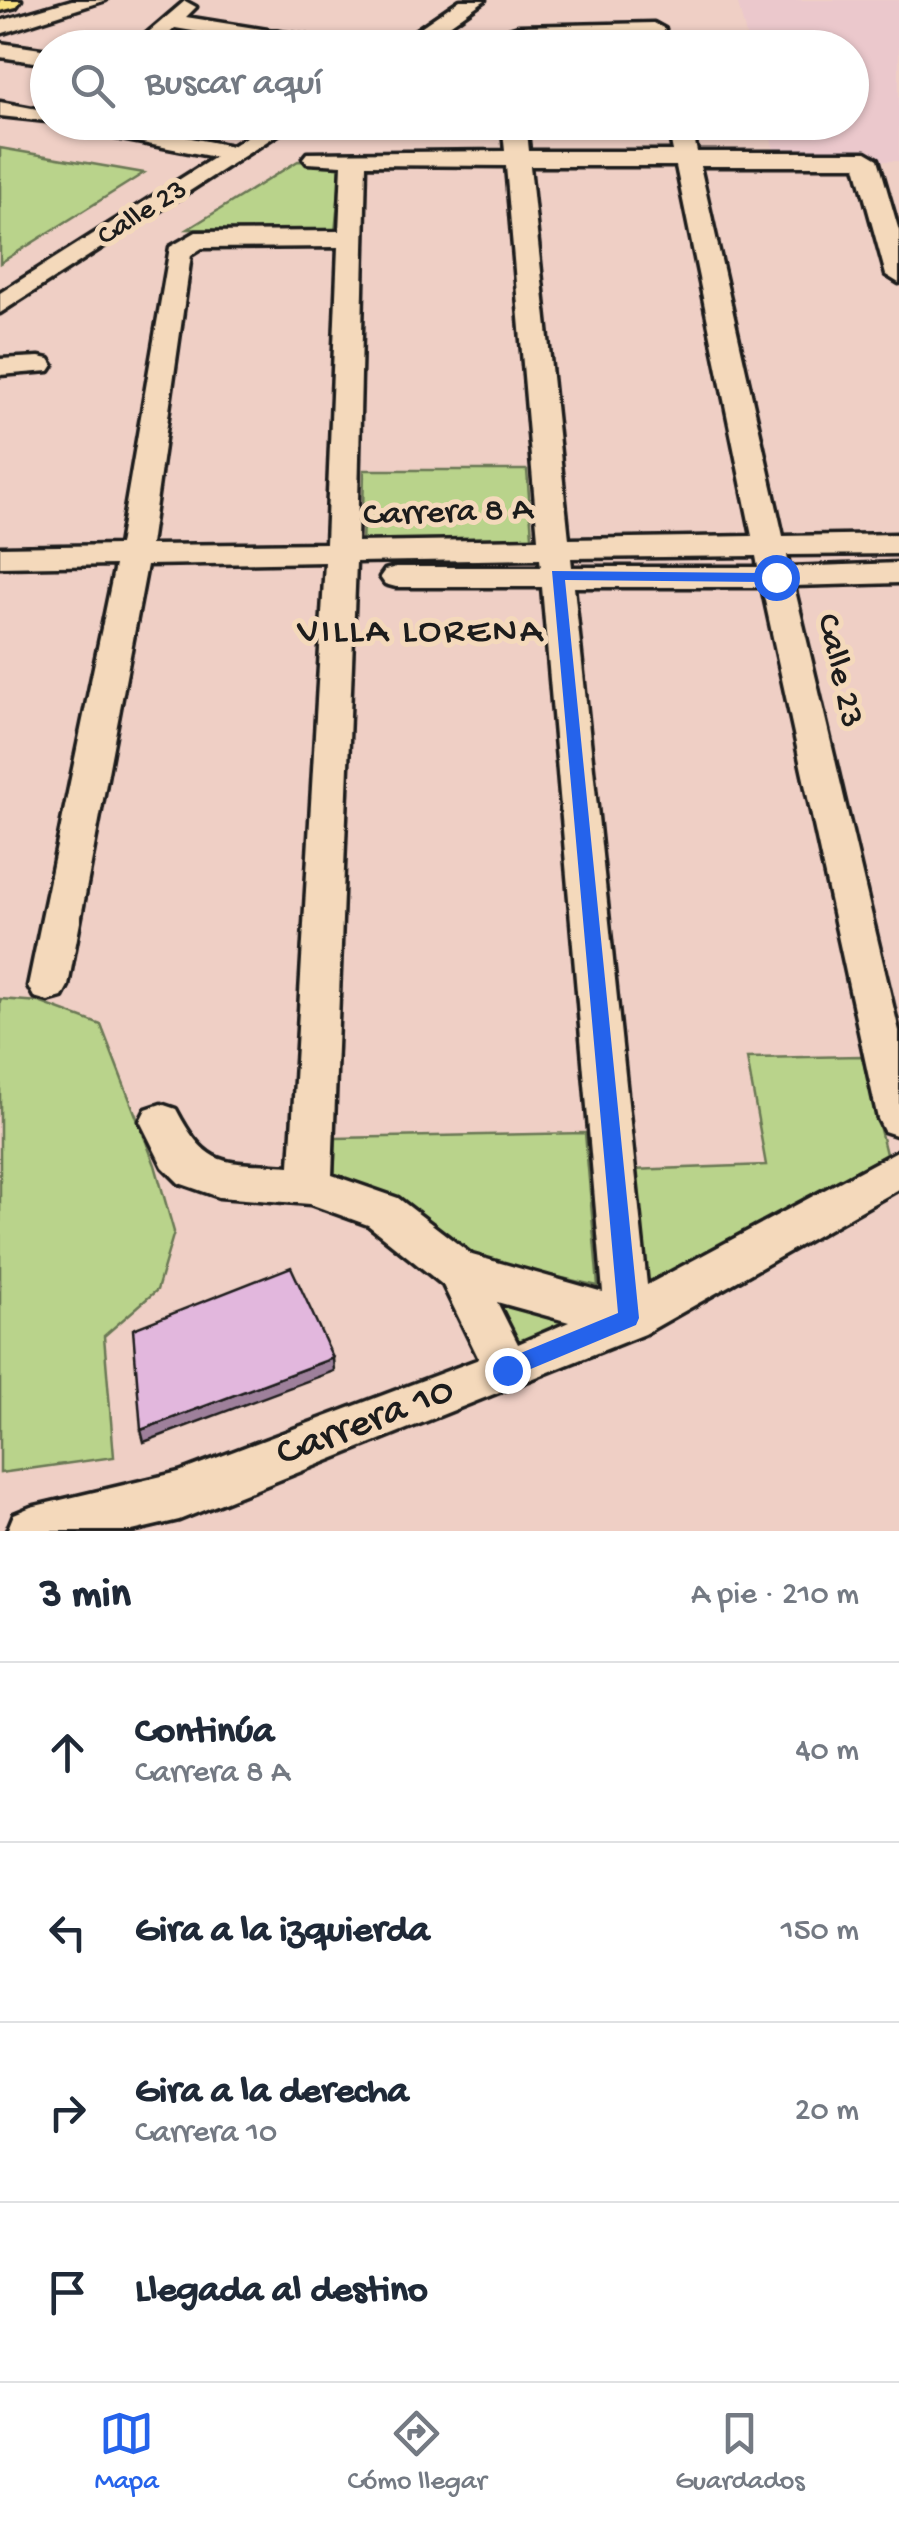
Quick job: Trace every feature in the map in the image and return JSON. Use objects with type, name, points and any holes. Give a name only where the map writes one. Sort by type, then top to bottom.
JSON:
[{"type":"street","points":[[0,28],[95,0]]},
{"type":"street","points":[[160,30],[193,0]]},
{"type":"street","points":[[429,30],[474,0]]},
{"type":"street","points":[[170,21],[225,30]]},
{"type":"street","points":[[0,50],[30,54]]},
{"type":"street","points":[[0,110],[30,115]]},
{"type":"street","points":[[164,140],[238,154]]},
{"type":"street","name":"Calle 23","points":[[0,304],[259,140]]},
{"type":"street","points":[[160,1121],[178,1154],[194,1170],[219,1178],[310,1186],[383,1211],[459,1271],[628,1318],[516,140]]},
{"type":"street","name":"Calle 23","points":[[684,140],[773,562],[899,1120]]},
{"type":"street","points":[[315,158],[866,159],[899,275]]},
{"type":"street","points":[[310,1186],[354,159]]},
{"type":"street","points":[[48,986],[131,568],[179,252],[196,240],[352,239]]},
{"type":"street","points":[[0,367],[39,365]]},
{"type":"street","name":"Carrera 8 A","points":[[773,562],[899,544]]},
{"type":"street","name":"Carrera 8 A","points":[[0,557],[131,568],[555,561],[773,562],[899,572]]},
{"type":"street","name":"Carrera 8 A","points":[[0,582],[131,568]]},
{"type":"street","name":"Carrera 10","points":[[31,1531],[179,1496],[507,1370],[628,1318],[899,1168]]},
{"type":"street","points":[[459,1271],[507,1370]]},
{"type":"shaded area","points":[[737,0],[899,0],[899,161],[878,161],[870,150],[774,150],[771,140],[869,140],[869,30],[745,30]]},
{"type":"green space","points":[[0,148],[144,173],[0,263]]},
{"type":"green space","points":[[298,161],[342,162],[335,232],[188,229]]},
{"type":"green space","points":[[364,470],[527,470],[533,549],[362,551]]},
{"type":"green space","points":[[0,999],[39,1002],[101,1025],[155,1165],[174,1232],[157,1290],[104,1336],[114,1457],[0,1473]]},
{"type":"green space","points":[[862,1056],[886,1154],[645,1293],[631,1170],[766,1165],[747,1058]]},
{"type":"green space","points":[[585,1133],[598,1286],[472,1258],[394,1195],[334,1183],[336,1138]]},
{"type":"green space","points":[[484,1292],[591,1324],[513,1352]]},
{"type":"building","points":[[291,1267],[333,1358],[141,1430],[133,1329]]},
{"type":"district","name":"VILLA LORENA","points":[[421,633]]},
{"type":"route","points":[[507,1370],[628,1318],[558,575],[776,577]]}]
